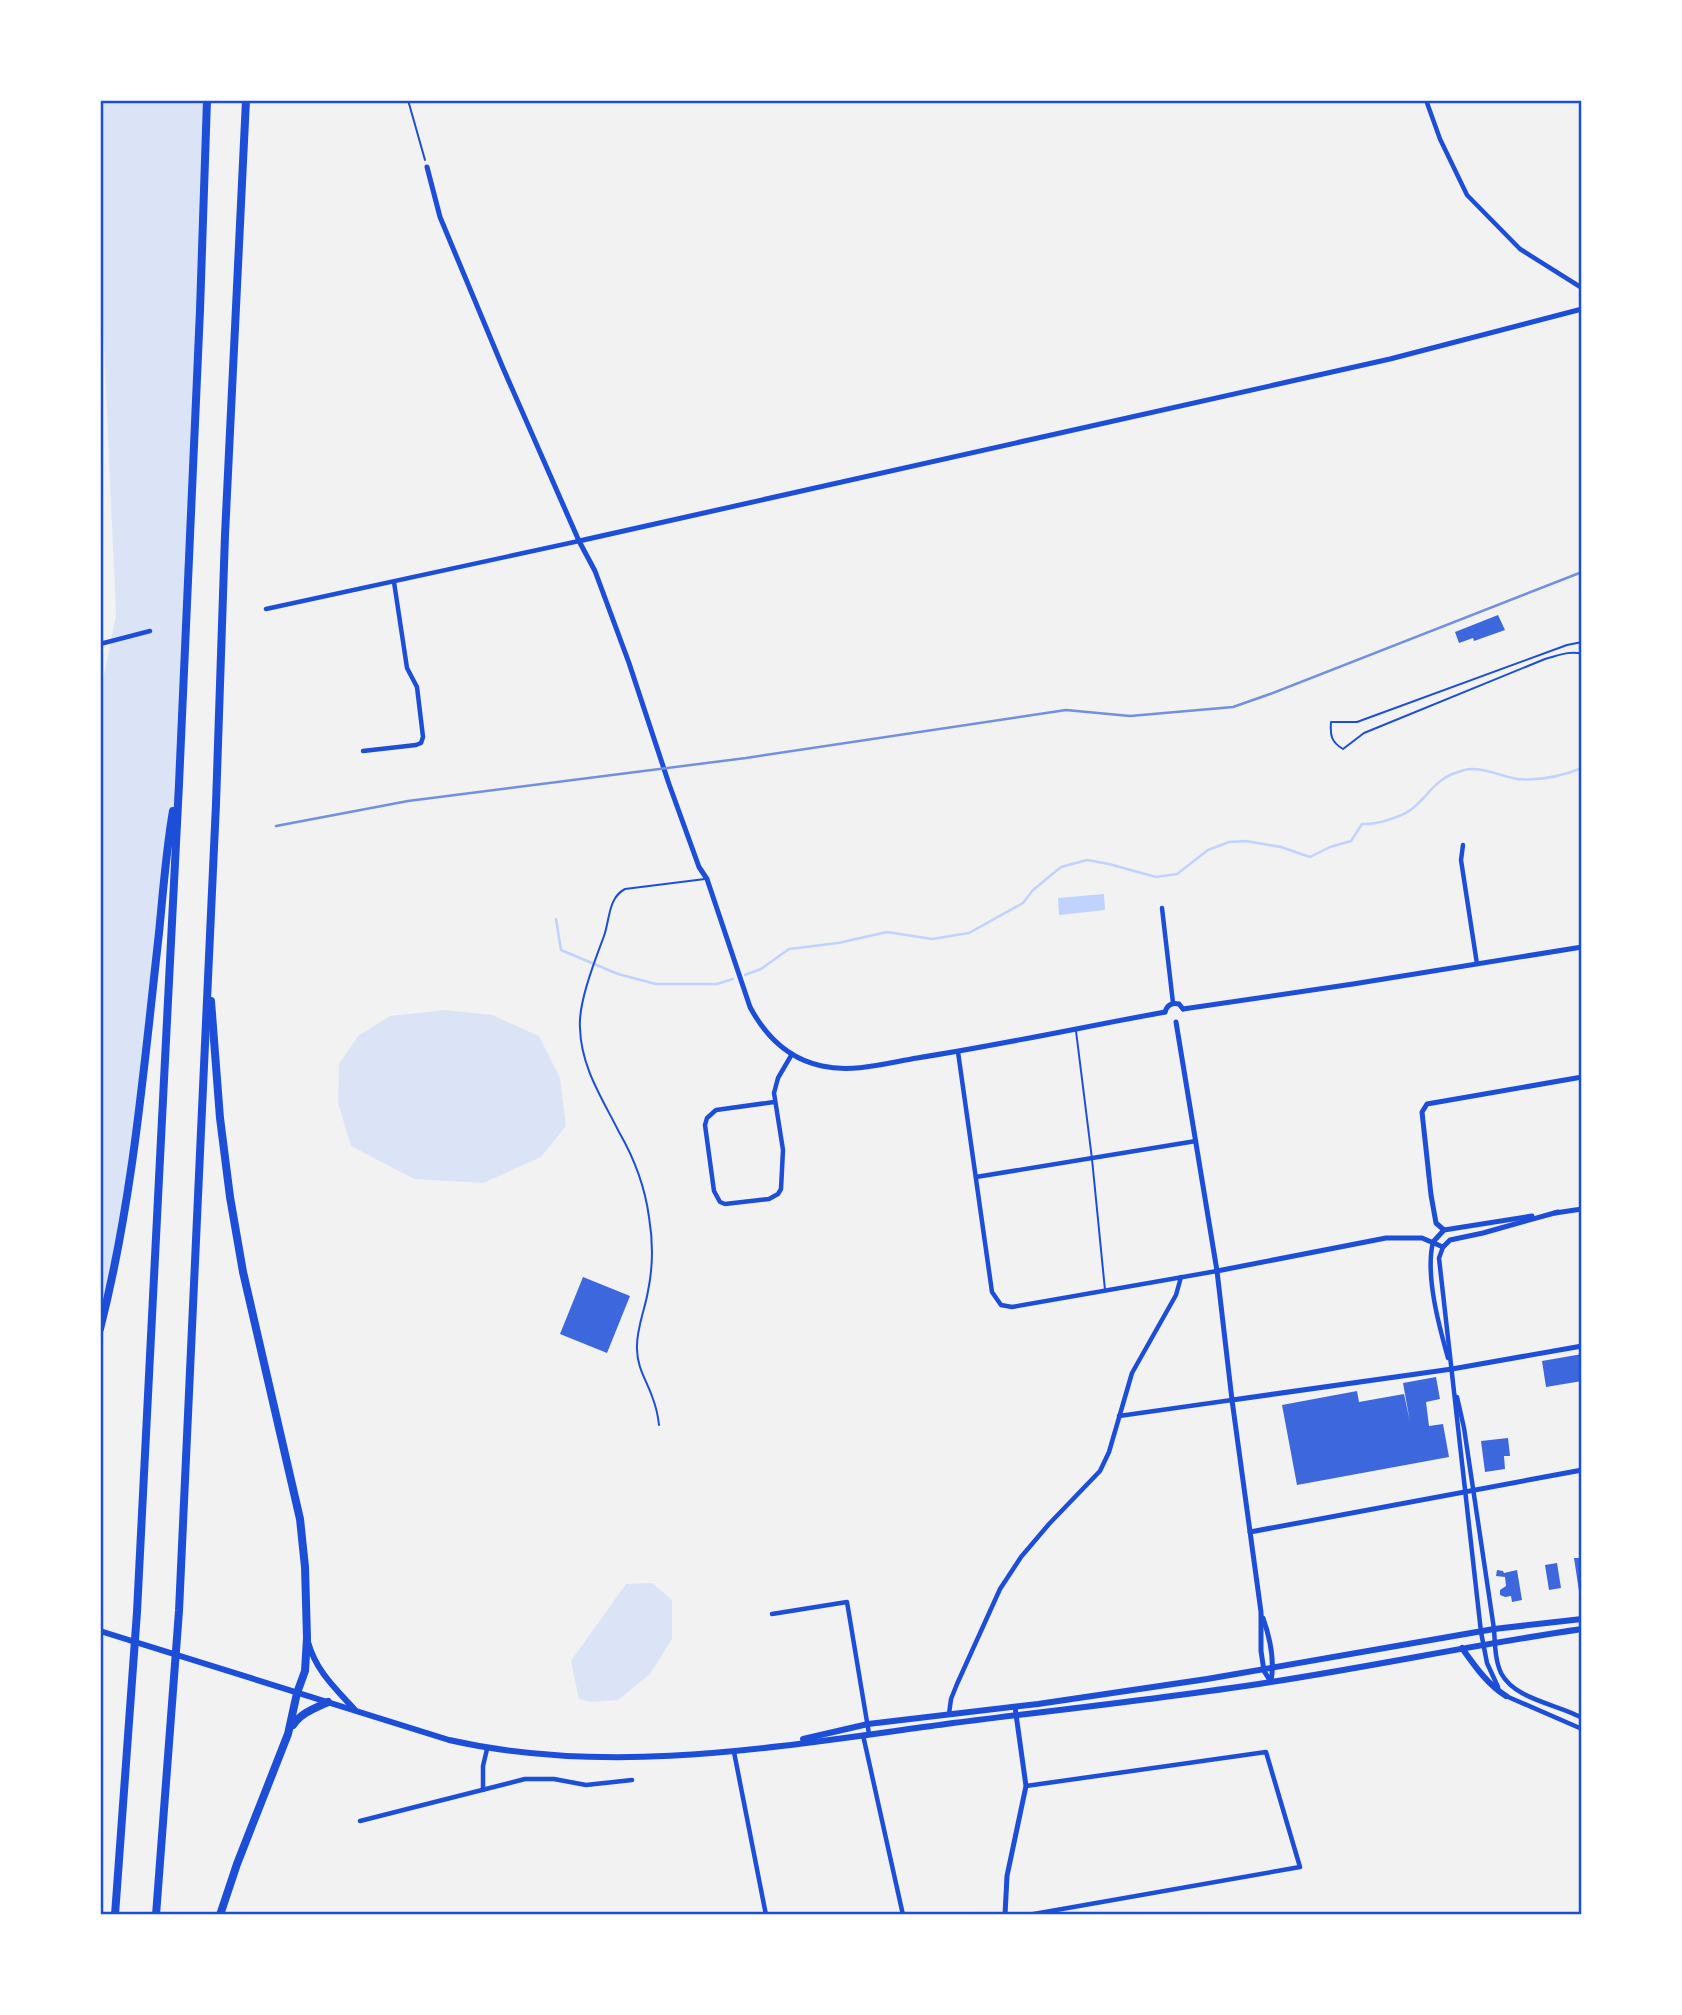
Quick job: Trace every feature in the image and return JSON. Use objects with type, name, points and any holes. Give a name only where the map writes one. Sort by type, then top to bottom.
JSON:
[{"type":"highway","points":[[115,1915],[134,1671],[179,784],[207,100]]},
{"type":"highway","points":[[156,1915],[180,1611],[216,804],[225,521],[246,100]]},
{"type":"highway","points":[[100,1329],[126,1203],[172,814],[179,784]]},
{"type":"highway","points":[[208,973],[220,1118],[230,1197],[243,1272],[300,1519],[305,1567],[307,1638],[305,1671],[288,1734]]},
{"type":"highway","points":[[219,1915],[288,1734],[296,1720],[328,1702]]},
{"type":"main road","points":[[771,1747],[868,1724],[1015,1707],[1264,1671],[1494,1629],[1582,1619]]},
{"type":"main road","points":[[101,1631],[426,1734],[487,1749],[595,1758],[734,1752],[866,1735],[1270,1682],[1582,1629]]},
{"type":"main road","points":[[307,1638],[318,1669],[356,1711]]},
{"type":"main road","points":[[1462,1648],[1495,1689],[1506,1696]]},
{"type":"street","points":[[1426,100],[1440,139],[1467,195],[1520,249],[1582,288]]},
{"type":"street","points":[[427,167],[440,217],[503,368],[595,572],[699,867],[707,878],[750,1007],[760,1026],[780,1046],[822,1067],[859,1068],[1076,1029],[1175,1016],[1582,947]]},
{"type":"street","points":[[266,609],[1390,359],[1582,309]]},
{"type":"street","points":[[363,751],[416,745],[421,743],[423,737],[417,687],[407,668],[394,582]]},
{"type":"street","points":[[100,644],[150,631]]},
{"type":"street","points":[[1463,845],[1461,860],[1477,964]]},
{"type":"street","points":[[1162,908],[1173,1003]]},
{"type":"street","points":[[1175,1016],[1179,1004],[1173,1003],[1168,1006],[1175,1016],[1217,1272],[1261,1612],[1261,1651],[1264,1671],[1270,1682]]},
{"type":"street","points":[[958,1052],[992,1292],[1001,1305],[1012,1307],[1217,1272],[1386,1238],[1422,1238],[1443,1247]]},
{"type":"street","points":[[774,1102],[716,1110],[707,1118],[705,1125],[714,1191],[720,1202],[724,1204],[769,1199],[781,1189],[783,1150],[774,1093],[778,1078],[792,1054]]},
{"type":"street","points":[[1444,1230],[1436,1223],[1431,1195],[1422,1112],[1427,1104],[1582,1077]]},
{"type":"street","points":[[976,1177],[1197,1140]]},
{"type":"street","points":[[1452,1369],[1439,1327],[1430,1256],[1433,1242],[1444,1230],[1581,1209]]},
{"type":"street","points":[[1558,1212],[1450,1240],[1443,1247],[1439,1258],[1452,1369],[1464,1428],[1481,1632],[1487,1663],[1496,1684],[1506,1696],[1582,1729]]},
{"type":"street","points":[[949,1714],[952,1696],[1000,1589],[1021,1557],[1100,1471],[1109,1452],[1132,1373],[1176,1295],[1181,1277]]},
{"type":"street","points":[[1119,1416],[1452,1369],[1582,1346]]},
{"type":"street","points":[[1250,1532],[1582,1470]]},
{"type":"street","points":[[1469,1491],[1494,1629],[1496,1655],[1502,1674],[1518,1691],[1582,1718]]},
{"type":"street","points":[[772,1614],[847,1602],[868,1724],[866,1735],[903,1915]]},
{"type":"street","points":[[1261,1612],[1268,1632],[1273,1669],[1270,1682]]},
{"type":"street","points":[[1005,1915],[1007,1876],[1026,1786],[1015,1707]]},
{"type":"street","points":[[483,1790],[483,1766],[487,1749]]},
{"type":"street","points":[[734,1752],[766,1915]]},
{"type":"street","points":[[1026,1786],[1266,1752],[1300,1867],[1028,1915]]},
{"type":"street","points":[[360,1821],[525,1779],[554,1779],[586,1785],[632,1780]]},
{"type":"lane","points":[[1582,642],[1567,645],[1357,722],[1331,722],[1330,734],[1334,744],[1343,749],[1364,733],[1545,659],[1565,653],[1582,654]]},
{"type":"lane","points":[[659,1425],[654,1399],[638,1365],[636,1345],[650,1276],[652,1244],[649,1216],[640,1177],[620,1133],[598,1095],[584,1060],[579,1026],[587,985],[613,899],[618,893],[625,889],[707,878]]},
{"type":"lane","points":[[1076,1029],[1105,1291]]},
{"type":"lane","points":[[1581,1209],[1582,1223]]},
{"type":"path","points":[[408,100],[427,167]]},
{"type":"shaded area","points":[[100,100],[207,100],[179,784],[172,814],[138,1113],[100,1329],[100,695],[116,615],[100,258]]},
{"type":"shaded area","points":[[445,1010],[492,1015],[539,1036],[560,1078],[566,1126],[541,1157],[483,1183],[414,1179],[351,1146],[338,1103],[339,1064],[358,1036],[390,1016]]},
{"type":"shaded area","points":[[652,1583],[672,1600],[672,1639],[650,1674],[618,1700],[590,1702],[579,1699],[571,1661],[626,1584]]},
{"type":"water","points":[[1104,894],[1105,910],[1059,915],[1058,898]]},
{"type":"building","points":[[1498,615],[1505,630],[1474,641],[1473,638],[1459,643],[1455,632]]},
{"type":"building","points":[[583,1277],[630,1296],[607,1353],[560,1334]]},
{"type":"building","points":[[1582,1354],[1582,1381],[1546,1387],[1542,1361]]},
{"type":"building","points":[[1436,1377],[1440,1399],[1426,1402],[1429,1426],[1443,1424],[1449,1457],[1297,1485],[1282,1405],[1357,1391],[1359,1402],[1404,1394],[1410,1422],[1403,1383]]},
{"type":"building","points":[[1508,1438],[1510,1456],[1504,1456],[1505,1469],[1485,1472],[1481,1441]]},
{"type":"building","points":[[1574,1558],[1582,1558],[1582,1590],[1579,1591]]},
{"type":"building","points":[[1557,1563],[1561,1588],[1549,1590],[1545,1565]]},
{"type":"building","points":[[1497,1570],[1504,1573],[1517,1570],[1522,1600],[1512,1602],[1511,1596],[1500,1595],[1500,1590],[1506,1586],[1505,1577],[1496,1576]]},
{"type":"waterway","points":[[745,975],[761,969],[789,949],[838,943],[887,932],[932,939],[969,933],[1023,903],[1033,890],[1061,867],[1087,860],[1156,877],[1177,874],[1208,850],[1229,842],[1246,841],[1281,847],[1310,857],[1351,841],[1362,824],[1389,820],[1403,814],[1418,804],[1442,780],[1468,769],[1518,779],[1534,779],[1559,776],[1582,768]]},
{"type":"waterway","points":[[556,919],[561,950],[618,974],[656,984],[717,984],[733,979]]},
{"type":"railway","points":[[276,826],[408,801],[746,758],[1066,710],[1130,716],[1233,707],[1582,572]]}]
